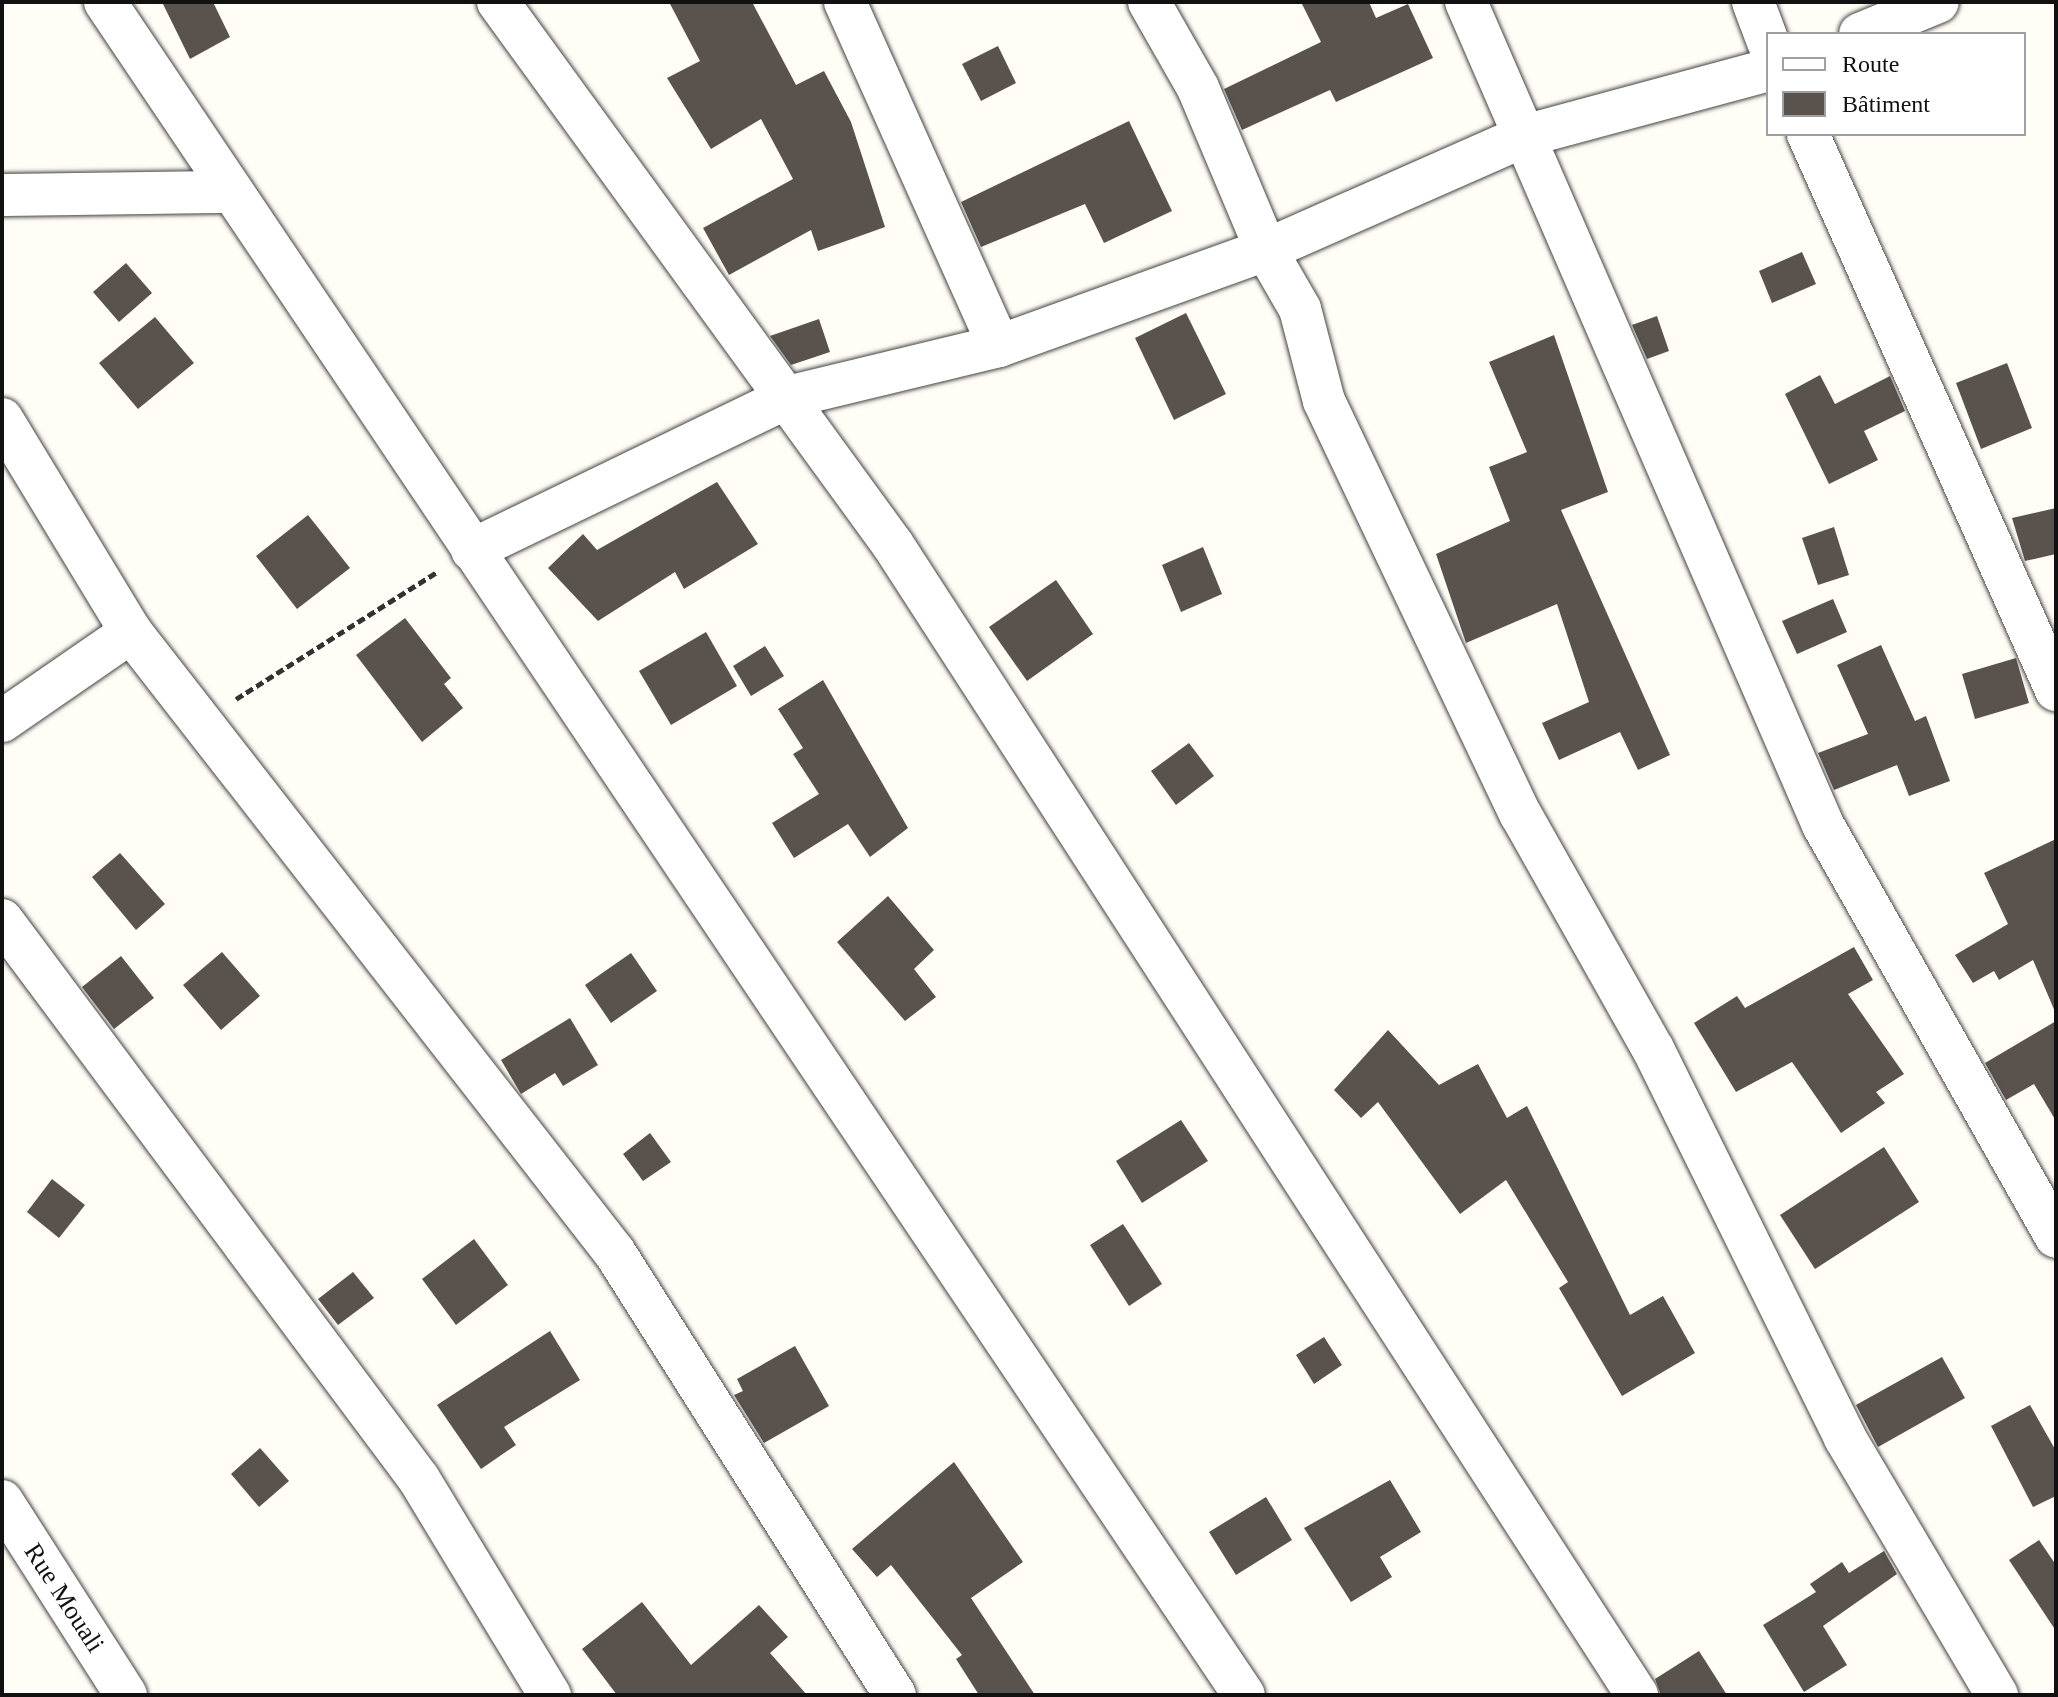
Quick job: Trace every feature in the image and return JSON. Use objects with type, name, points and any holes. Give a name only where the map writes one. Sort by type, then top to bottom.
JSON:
[{"type":"street","points":[[105,2],[472,550],[716,902],[1244,1695]]},
{"type":"street","points":[[498,2],[893,545],[1637,1695]]},
{"type":"street","points":[[845,2],[999,346]]},
{"type":"street","points":[[1149,2],[1198,88],[1266,250],[1300,309],[1324,401],[1521,815],[1653,1049],[1845,1438],[1997,1695]]},
{"type":"street","points":[[1466,2],[1823,825],[2056,1237]]},
{"type":"street","points":[[1753,2],[1766,37]]},
{"type":"street","points":[[1865,32],[1938,2]]},
{"type":"street","points":[[472,550],[788,397],[999,346],[1266,250],[1524,136],[1766,71]]},
{"type":"street","points":[[1809,136],[2056,690]]},
{"type":"street","points":[[2,195],[231,192]]},
{"type":"street","points":[[2,419],[131,632],[615,1253],[895,1695]]},
{"type":"street","points":[[2,721],[131,632]]},
{"type":"street","points":[[2,920],[419,1479],[550,1695]]},
{"type":"street","name":"Rue Mouali","points":[[2,1501],[126,1695]]},
{"type":"path","points":[[201,721],[472,550]]},
{"type":"building","points":[[162,2],[213,2],[230,37],[190,59]]},
{"type":"building","points":[[669,2],[752,2],[796,85],[824,71],[851,122],[885,227],[818,251],[811,230],[729,275],[703,228],[793,179],[761,119],[711,149],[667,78],[700,61]]},
{"type":"building","points":[[1301,2],[1369,2],[1376,18],[1408,4],[1433,58],[1336,102],[1330,90],[1242,130],[1224,89],[1321,42]]},
{"type":"building","points":[[998,46],[1016,83],[981,101],[962,64]]},
{"type":"building","points":[[1129,121],[1172,211],[1104,243],[1085,204],[981,247],[961,202]]},
{"type":"building","points":[[1802,252],[1816,284],[1772,303],[1759,271]]},
{"type":"building","points":[[126,263],[152,293],[119,322],[93,292]]},
{"type":"building","points":[[1186,313],[1226,394],[1174,420],[1135,338]]},
{"type":"building","points":[[1657,316],[1669,351],[1647,359],[1632,325]]},
{"type":"building","points":[[155,317],[194,363],[138,409],[99,363]]},
{"type":"building","points":[[819,319],[830,352],[791,365],[770,336]]},
{"type":"building","points":[[1554,335],[1608,492],[1561,510],[1670,755],[1638,770],[1620,732],[1559,760],[1542,723],[1589,702],[1557,604],[1466,643],[1436,554],[1510,521],[1489,467],[1527,452],[1489,362]]},
{"type":"building","points":[[2007,363],[2032,428],[1981,449],[1956,383]]},
{"type":"building","points":[[1820,375],[1835,404],[1890,376],[1905,411],[1864,431],[1878,460],[1829,484],[1785,394]]},
{"type":"building","points":[[717,482],[758,544],[684,589],[675,572],[598,621],[548,568],[583,534],[597,550]]},
{"type":"building","points":[[2056,508],[2056,554],[2025,561],[2012,518]]},
{"type":"building","points":[[308,515],[350,568],[297,609],[256,556]]},
{"type":"building","points":[[1834,527],[1849,575],[1818,585],[1802,538]]},
{"type":"building","points":[[1203,547],[1222,594],[1181,612],[1162,565]]},
{"type":"building","points":[[1056,580],[1093,634],[1027,681],[989,627]]},
{"type":"building","points":[[1833,599],[1847,632],[1797,654],[1782,621]]},
{"type":"building","points":[[405,618],[451,678],[444,684],[463,708],[422,742],[356,655]]},
{"type":"building","points":[[706,632],[737,686],[671,725],[639,671]]},
{"type":"building","points":[[1881,645],[1915,721],[1926,716],[1950,781],[1909,796],[1897,765],[1834,790],[1818,753],[1868,734],[1837,665]]},
{"type":"building","points":[[765,646],[784,676],[751,696],[733,666]]},
{"type":"building","points":[[2016,658],[2029,703],[1975,719],[1962,674]]},
{"type":"building","points":[[823,680],[908,828],[870,857],[848,824],[794,858],[772,823],[819,794],[793,754],[803,748],[778,709]]},
{"type":"building","points":[[1189,743],[1214,776],[1176,805],[1151,771]]},
{"type":"building","points":[[2056,839],[2056,1014],[2033,960],[1999,980],[1994,971],[1973,983],[1955,955],[2008,924],[1984,873]]},
{"type":"building","points":[[120,853],[165,904],[136,930],[92,877]]},
{"type":"building","points":[[888,896],[934,950],[914,969],[936,997],[905,1021],[837,942]]},
{"type":"building","points":[[1854,947],[1873,980],[1848,994],[1904,1074],[1876,1092],[1885,1103],[1841,1133],[1792,1062],[1736,1092],[1694,1023],[1737,996],[1745,1008]]},
{"type":"building","points":[[222,952],[260,996],[221,1030],[183,985]]},
{"type":"building","points":[[631,953],[657,991],[611,1023],[585,985]]},
{"type":"building","points":[[121,956],[154,998],[114,1029],[82,987]]},
{"type":"building","points":[[570,1018],[598,1065],[563,1086],[555,1073],[521,1094],[501,1060]]},
{"type":"building","points":[[2056,1021],[2056,1121],[2034,1084],[2006,1100],[1985,1063]]},
{"type":"building","points":[[1388,1030],[1439,1085],[1478,1064],[1507,1118],[1527,1106],[1630,1315],[1663,1296],[1695,1353],[1622,1396],[1559,1288],[1568,1282],[1506,1180],[1460,1214],[1378,1102],[1361,1118],[1334,1090]]},
{"type":"building","points":[[1181,1120],[1208,1161],[1142,1203],[1116,1161]]},
{"type":"building","points":[[650,1133],[671,1162],[643,1181],[623,1154]]},
{"type":"building","points":[[1884,1147],[1919,1202],[1815,1269],[1780,1215]]},
{"type":"building","points":[[52,1179],[85,1205],[59,1238],[27,1212]]},
{"type":"building","points":[[1123,1224],[1162,1284],[1129,1306],[1090,1245]]},
{"type":"building","points":[[474,1239],[508,1285],[456,1325],[422,1279]]},
{"type":"building","points":[[353,1272],[374,1298],[338,1325],[318,1299]]},
{"type":"building","points":[[550,1331],[580,1380],[504,1427],[516,1445],[481,1469],[437,1405]]},
{"type":"building","points":[[1324,1337],[1342,1365],[1314,1384],[1296,1355]]},
{"type":"building","points":[[795,1346],[829,1406],[764,1443],[734,1395],[743,1391],[737,1379]]},
{"type":"building","points":[[1942,1357],[1965,1398],[1878,1447],[1856,1405]]},
{"type":"building","points":[[2030,1405],[2056,1451],[2056,1496],[2033,1507],[1991,1426]]},
{"type":"building","points":[[260,1448],[289,1481],[259,1507],[231,1474]]},
{"type":"building","points":[[954,1462],[1023,1562],[971,1598],[1035,1695],[979,1695],[956,1659],[962,1655],[891,1565],[877,1577],[852,1549]]},
{"type":"building","points":[[1390,1480],[1421,1532],[1380,1557],[1392,1577],[1351,1602],[1304,1528]]},
{"type":"building","points":[[1266,1497],[1292,1540],[1236,1575],[1209,1532]]},
{"type":"building","points":[[2039,1540],[2056,1565],[2056,1631],[2009,1560]]},
{"type":"building","points":[[1884,1551],[1897,1574],[1823,1626],[1847,1665],[1804,1692],[1763,1625],[1816,1592],[1810,1584],[1842,1562],[1849,1573]]},
{"type":"building","points":[[642,1602],[691,1665],[759,1605],[788,1637],[770,1653],[807,1695],[617,1695],[582,1649]]},
{"type":"building","points":[[1699,1651],[1727,1695],[1661,1695],[1655,1679]]}]
